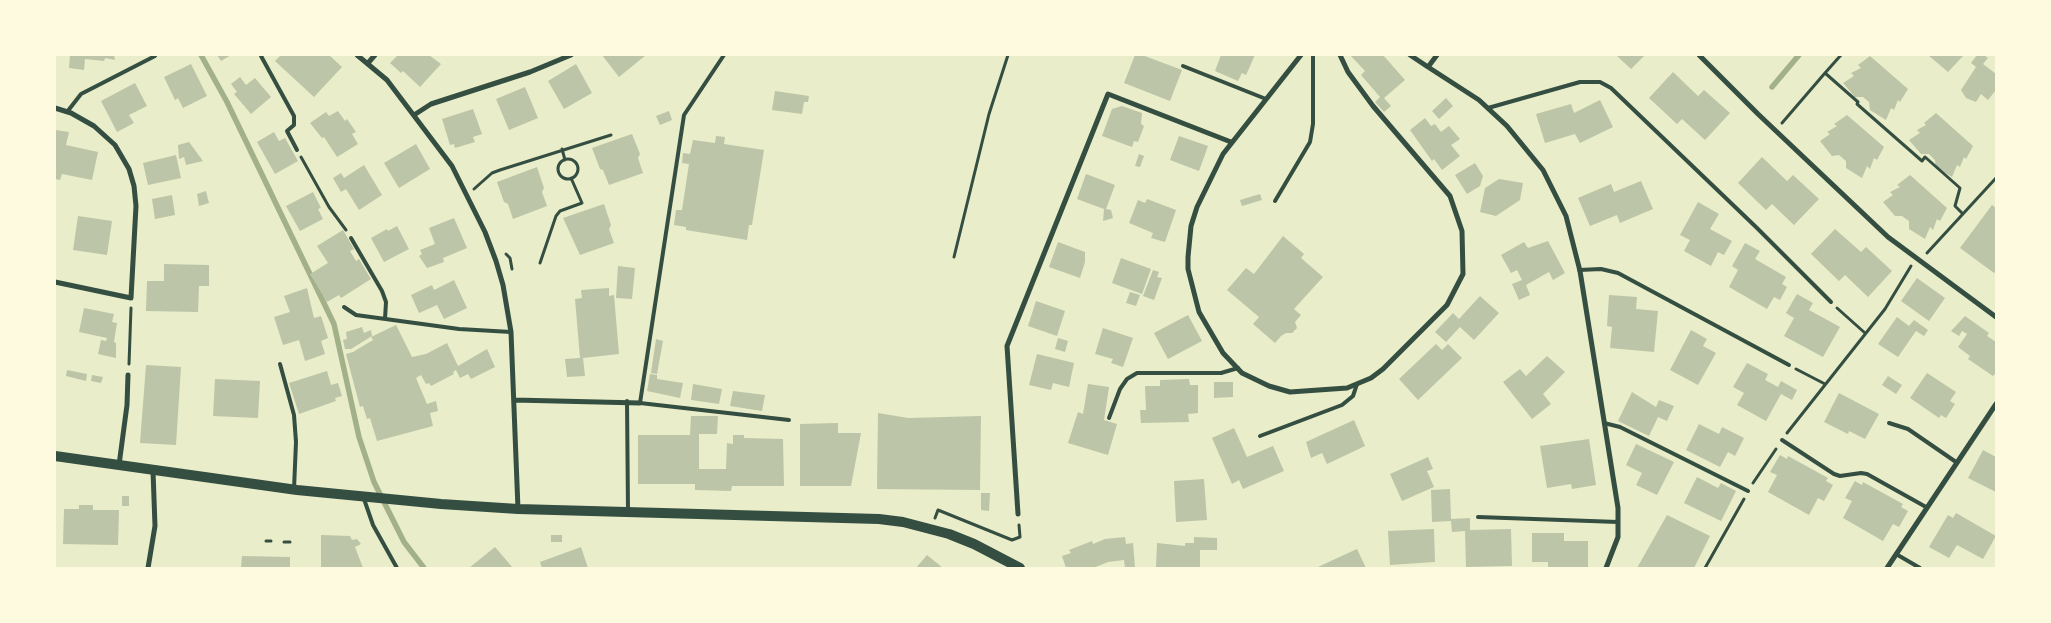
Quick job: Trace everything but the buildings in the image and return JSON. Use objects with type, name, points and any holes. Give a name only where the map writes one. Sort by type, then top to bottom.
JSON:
[{"type":"main road","points":[[55,456],[294,489],[518,509],[838,516],[904,522],[931,528],[974,544],[1020,568]]},
{"type":"street","points":[[357,55],[387,80],[452,166],[467,193],[496,261],[503,285],[511,332],[518,509]]},
{"type":"street","points":[[368,63],[375,55]]},
{"type":"street","points":[[414,115],[432,104],[530,72],[571,55]]},
{"type":"street","points":[[1301,55],[1223,154],[1197,207],[1191,226],[1188,257],[1190,277],[1200,312],[1223,353],[1254,380],[1290,392],[1332,390],[1357,384],[1383,369],[1398,357],[1447,305],[1463,274],[1464,250],[1460,219],[1450,196],[1373,106],[1348,72],[1340,55]]},
{"type":"street","points":[[1410,55],[1488,108],[1507,126],[1534,157],[1552,186],[1566,216],[1579,270],[1619,522],[1616,544],[1606,568]]},
{"type":"street","points":[[1428,67],[1437,55]]},
{"type":"street","points":[[1699,55],[1888,237],[1996,317]]},
{"type":"street","points":[[1018,514],[1007,346],[1108,94],[1232,142]]},
{"type":"street","points":[[55,108],[67,112],[106,136],[115,145],[129,168],[134,186],[136,206],[131,298],[55,282]]},
{"type":"street","points":[[118,465],[127,405],[128,375]]},
{"type":"street","points":[[514,400],[626,401],[640,403]]},
{"type":"street","points":[[1887,568],[1996,404]]},
{"type":"street","points":[[148,568],[155,526],[153,470]]},
{"type":"lane","points":[[262,55],[294,116],[294,125],[287,131],[297,150]]},
{"type":"lane","points":[[724,55],[684,115],[640,403],[790,420]]},
{"type":"lane","points":[[1275,201],[1310,142],[1313,124],[1313,55]]},
{"type":"lane","points":[[67,112],[81,94],[155,56]]},
{"type":"lane","points":[[1183,66],[1266,99]]},
{"type":"lane","points":[[1488,108],[1580,82],[1600,82],[1611,88],[1750,221],[1831,302]]},
{"type":"lane","points":[[351,238],[382,291],[386,302],[385,319]]},
{"type":"lane","points":[[1579,270],[1601,269],[1618,273],[1789,365]]},
{"type":"lane","points":[[344,307],[356,315],[459,329],[511,332]]},
{"type":"lane","points":[[280,364],[294,415],[296,442],[294,489]]},
{"type":"lane","points":[[1109,418],[1120,389],[1127,379],[1137,373],[1221,373],[1238,368]]},
{"type":"lane","points":[[1260,436],[1342,405],[1353,396],[1357,384]]},
{"type":"lane","points":[[626,401],[628,512]]},
{"type":"lane","points":[[1604,423],[1620,427],[1748,491]]},
{"type":"lane","points":[[1888,423],[1908,429],[1956,462]]},
{"type":"lane","points":[[1782,440],[1834,474],[1840,476],[1867,474],[1926,507]]},
{"type":"lane","points":[[368,497],[373,525],[397,568]]},
{"type":"lane","points":[[1478,517],[1619,522]]},
{"type":"lane","points":[[1896,554],[1920,568]]},
{"type":"path","points":[[954,257],[989,114],[1008,55]]},
{"type":"path","points":[[1775,130],[1841,55]]},
{"type":"path","points":[[1825,73],[1922,161],[1925,158],[1960,188],[1955,206],[1963,214]]},
{"type":"path","points":[[467,193],[492,174],[611,135]]},
{"type":"path","points":[[297,150],[329,207],[351,238]]},
{"type":"path","points":[[562,150],[565,160]]},
{"type":"path","points":[[570,159],[577,164],[577,172],[571,178],[563,177],[558,170],[559,165],[565,160],[570,159]]},
{"type":"path","points":[[540,263],[556,216],[560,211],[582,203],[571,178]]},
{"type":"path","points":[[1705,568],[1748,491],[1782,440],[1885,309],[1918,260],[1996,178]]},
{"type":"path","points":[[128,375],[131,298]]},
{"type":"path","points":[[1831,302],[1865,333]]},
{"type":"path","points":[[1789,365],[1825,384]]},
{"type":"path","points":[[931,528],[938,510],[1012,540],[1020,537],[1018,514]]},
{"type":"path","points":[[266,541],[271,541]]},
{"type":"path","points":[[284,542],[290,542]]},
{"type":"waterway","points":[[201,55],[227,102],[334,324],[359,437],[374,482],[404,542],[424,568]]},
{"type":"waterway","points":[[1772,87],[1799,55]]}]
